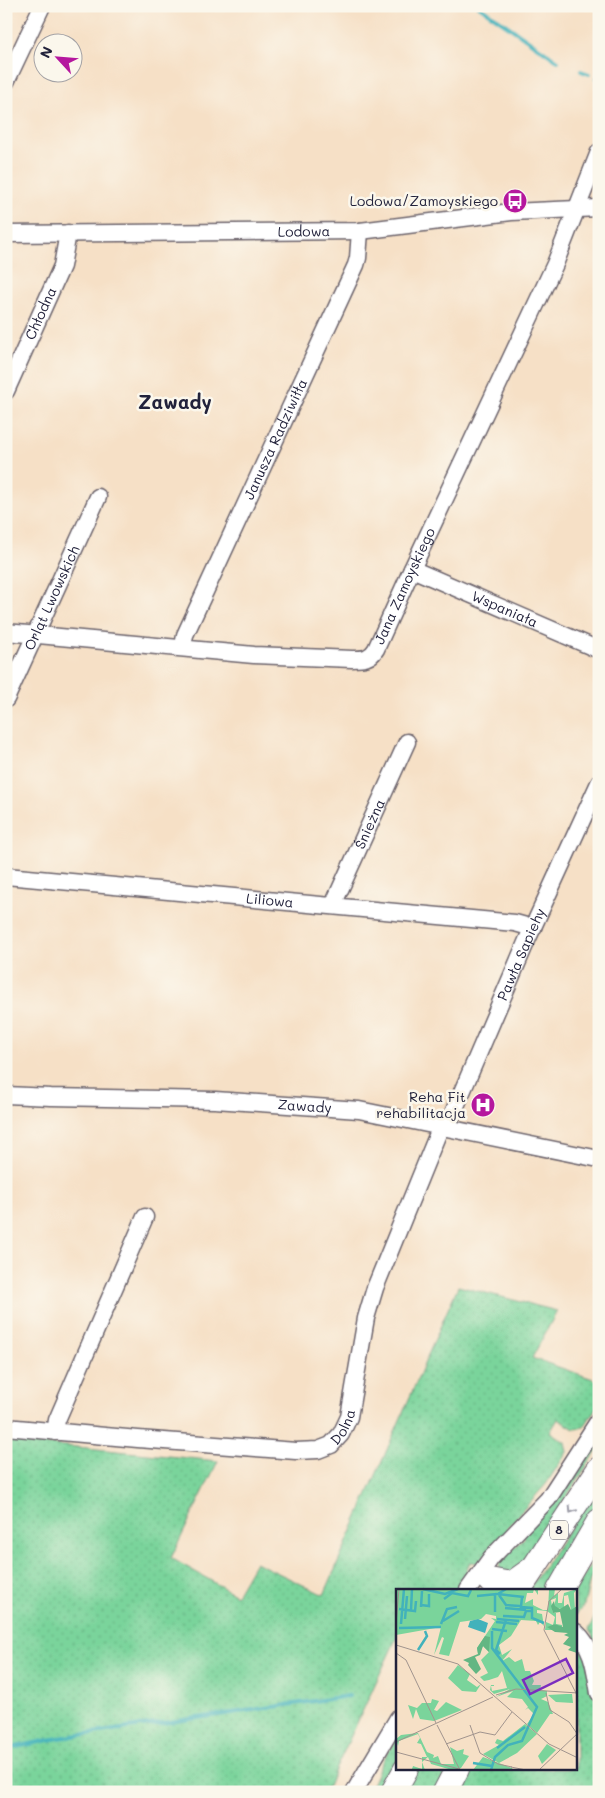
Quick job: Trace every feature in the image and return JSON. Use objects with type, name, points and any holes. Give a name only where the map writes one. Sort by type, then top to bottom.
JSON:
[{"type":"highway","name":"8","points":[[520,1589],[599,1469]]},
{"type":"highway","name":"8","points":[[561,1589],[599,1521]]},
{"type":"highway","points":[[566,1589],[574,1566]]},
{"type":"highway","points":[[484,1584],[511,1584],[534,1568]]},
{"type":"highway","points":[[393,1792],[405,1770]]},
{"type":"highway","points":[[445,1792],[457,1770]]},
{"type":"street","points":[[6,82],[42,6]]},
{"type":"street","name":"Jana Zamoyskiego","points":[[6,632],[254,655],[352,660],[372,656],[555,264],[599,152]]},
{"type":"street","name":"Lodowa","points":[[6,234],[360,230],[511,212],[599,208]]},
{"type":"street","name":"Janusza Radziwiłła","points":[[183,647],[184,635],[356,265],[360,230]]},
{"type":"street","name":"Chłodna","points":[[6,391],[62,266],[68,233]]},
{"type":"street","name":"Orląt Lwowskich","points":[[6,699],[98,497]]},
{"type":"street","name":"Wspaniała","points":[[412,569],[599,650]]},
{"type":"street","name":"Śnieżna","points":[[333,906],[407,742]]},
{"type":"street","name":"Pawła Sapiehy","points":[[444,1126],[599,783]]},
{"type":"street","name":"Liliowa","points":[[6,876],[515,922],[533,928]]},
{"type":"street","name":"Zawady","points":[[6,1095],[60,1098],[215,1100],[350,1109],[444,1126],[599,1159]]},
{"type":"street","name":"Dolna","points":[[6,1428],[306,1451],[331,1445],[341,1434],[349,1417],[366,1318],[376,1288],[444,1126]]},
{"type":"street","points":[[55,1432],[57,1420],[145,1217]]},
{"type":"street","points":[[484,1584],[491,1558],[548,1499],[599,1420]]},
{"type":"street","points":[[578,1634],[590,1650],[599,1693]]},
{"type":"street","points":[[354,1792],[396,1721]]},
{"type":"green space","points":[[458,1286],[557,1311],[532,1358],[599,1381],[599,1403],[584,1427],[574,1429],[558,1419],[550,1432],[565,1442],[567,1452],[546,1484],[507,1528],[509,1530],[478,1563],[470,1562],[467,1569],[471,1576],[463,1589],[396,1589],[396,1639],[325,1792],[6,1792],[6,1440],[218,1461],[171,1558],[236,1595],[255,1562],[324,1595]]},
{"type":"green space","points":[[599,1433],[599,1448],[512,1578],[499,1572],[500,1562],[525,1537],[522,1534]]},
{"type":"green space","points":[[599,1486],[599,1508],[552,1589],[529,1589]]},
{"type":"green space","points":[[599,1551],[599,1560],[590,1580],[584,1605],[578,1612],[578,1589],[576,1589]]},
{"type":"green space","points":[[599,1608],[599,1792],[456,1792],[472,1770],[578,1770],[578,1647],[581,1651],[595,1640],[589,1630]]},
{"type":"green space","points":[[396,1738],[396,1763],[382,1792],[369,1792],[381,1764]]},
{"type":"green space","points":[[413,1770],[448,1770],[436,1792],[402,1792]]},
{"type":"waterway","points":[[479,6],[558,61]]},
{"type":"waterway","points":[[581,71],[589,74]]},
{"type":"waterway","points":[[6,1749],[59,1738],[349,1696]]},
{"type":"place","name":"Lodowa/Zamoyskiego","points":[[515,201]]},
{"type":"place","name":"Reha Fit rehabilitacja","points":[[483,1105]]},
{"type":"district","name":"Zawady","points":[[175,402]]}]
